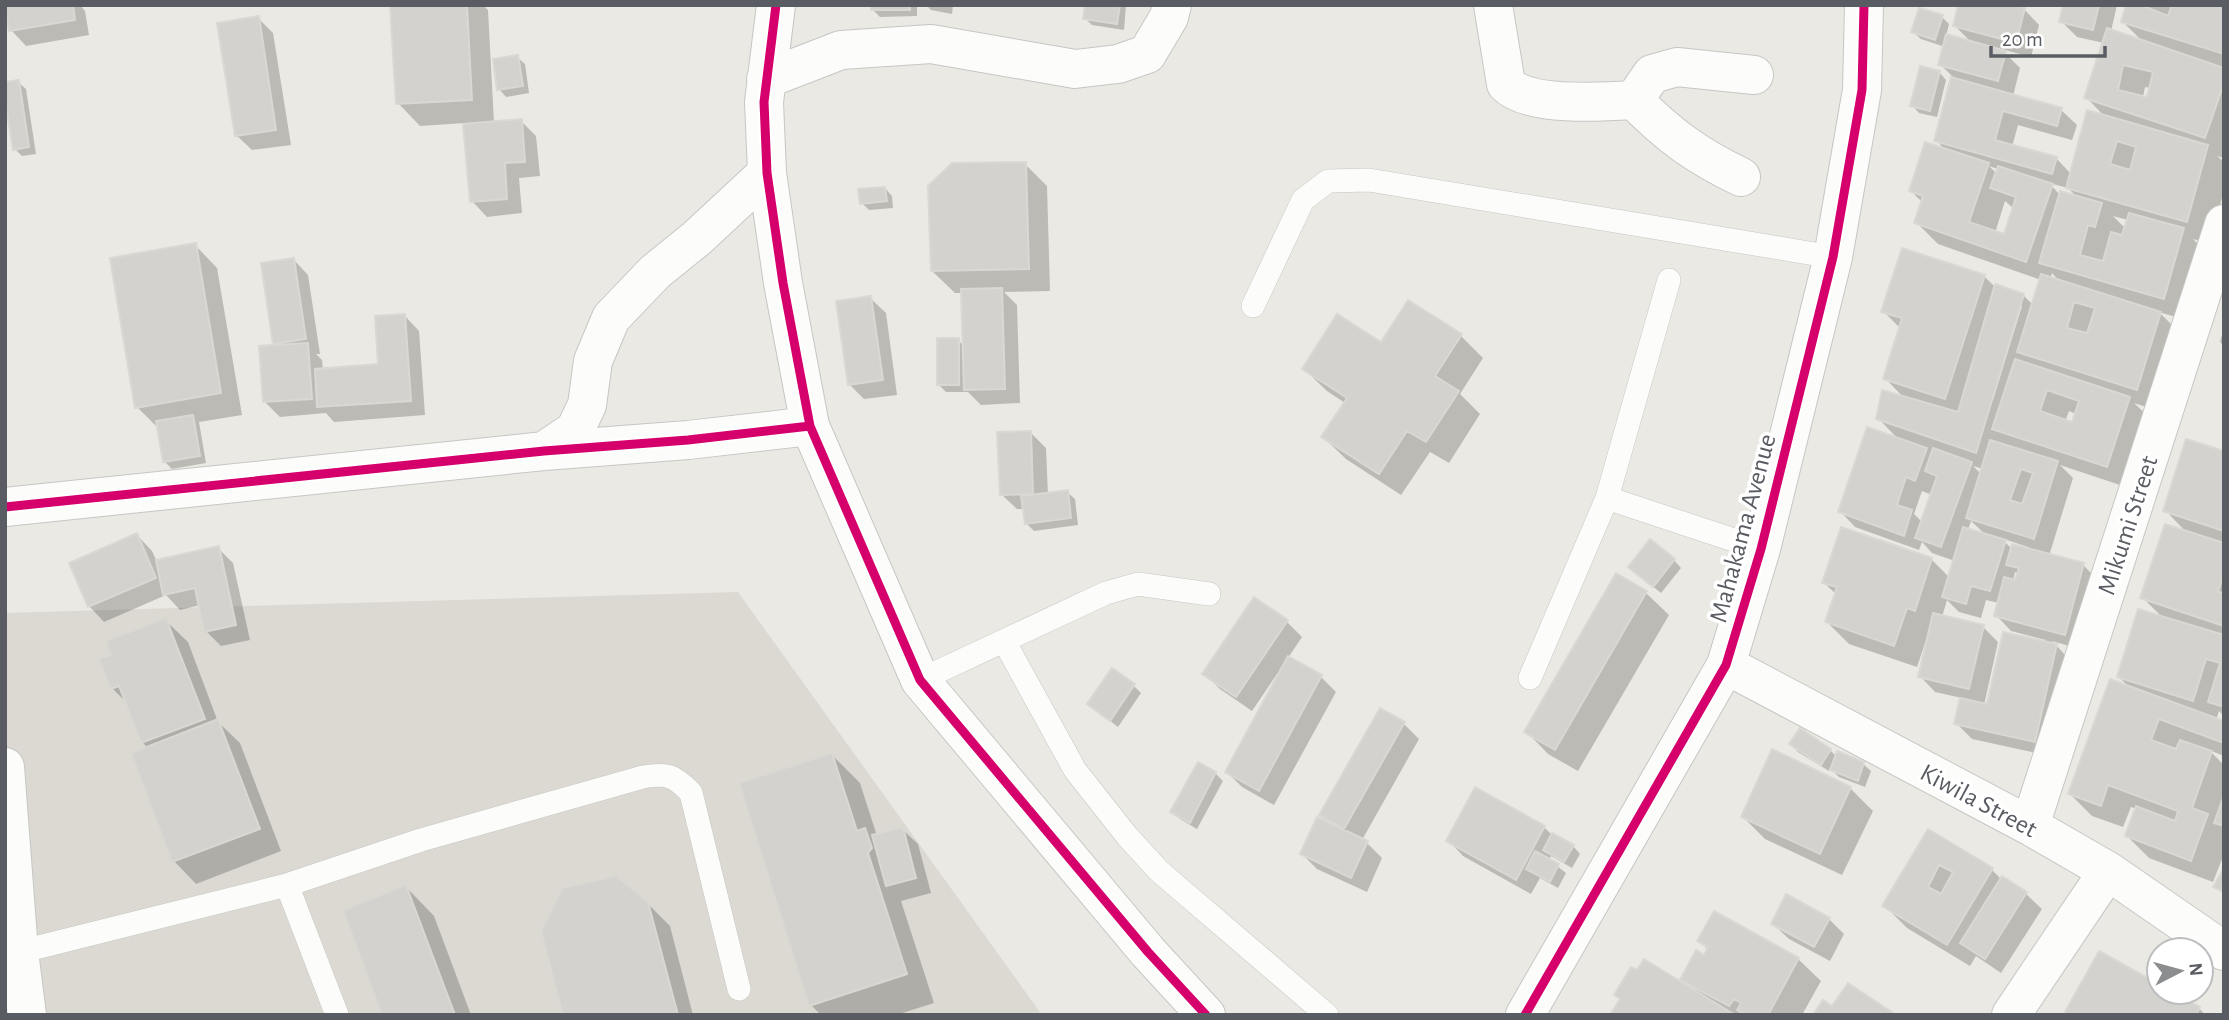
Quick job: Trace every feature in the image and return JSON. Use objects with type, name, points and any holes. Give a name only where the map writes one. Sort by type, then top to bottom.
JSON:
[{"type":"street","points":[[776,5],[764,102],[767,173],[783,283],[810,426],[920,680],[1148,952],[1206,1015]]},
{"type":"street","points":[[766,79],[841,50],[931,44],[1075,69],[1118,64],[1147,54],[1169,17],[1172,5]]},
{"type":"street","points":[[1493,5],[1504,78],[1511,89],[1524,96],[1585,103],[1634,100],[1662,129],[1706,160],[1741,177]]},
{"type":"street","name":"Mahakama Avenue","points":[[1525,1015],[1726,665],[1761,550],[1833,257],[1862,89],[1864,5]]},
{"type":"street","points":[[1634,100],[1652,74],[1677,67],[1754,75]]},
{"type":"street","points":[[544,451],[575,430],[587,405],[593,361],[611,318],[656,272],[767,173]]},
{"type":"street","name":"Mikumi Street","points":[[2030,826],[2224,225]]},
{"type":"street","points":[[5,507],[810,426]]},
{"type":"street","name":"Kiwila Street","points":[[1726,665],[2030,826],[2108,871],[2224,951]]},
{"type":"street","points":[[5,767],[19,952],[27,1015]]},
{"type":"street","points":[[2011,1015],[2108,871]]},
{"type":"lane","points":[[1253,306],[1303,200],[1328,181],[1369,180],[1833,257]]},
{"type":"lane","points":[[1530,678],[1607,498],[1670,280]]},
{"type":"lane","points":[[1607,498],[1761,550]]},
{"type":"lane","points":[[920,680],[1106,593],[1138,584],[1209,594]]},
{"type":"lane","points":[[1004,641],[1074,770],[1127,836],[1159,871],[1327,1015]]},
{"type":"lane","points":[[19,952],[287,885],[421,840],[643,777],[663,774],[679,781],[691,793],[739,989]]},
{"type":"lane","points":[[287,885],[337,1015]]},
{"type":"shaded area","points":[[738,592],[1042,1015],[5,1015],[5,613]]},
{"type":"building","points":[[5,5],[73,5],[75,20],[9,31]]},
{"type":"building","points":[[390,5],[467,5],[472,100],[396,104]]},
{"type":"building","points":[[871,5],[910,5],[910,10],[871,10]]},
{"type":"building","points":[[1085,5],[1120,5],[1117,24],[1083,19]]},
{"type":"building","points":[[1958,5],[2014,5],[2025,8],[2016,43],[1953,26]]},
{"type":"building","points":[[2063,5],[2099,5],[2093,30],[2059,22]]},
{"type":"building","points":[[2126,5],[2141,5],[2168,16],[2172,5],[2224,5],[2224,54],[2121,22]]},
{"type":"building","points":[[1919,8],[1943,15],[1935,40],[1911,32]]},
{"type":"building","points":[[259,16],[276,130],[235,136],[217,23]]},
{"type":"building","points":[[2107,28],[2224,68],[2224,83],[2205,138],[2084,98]],"holes":[[[2123,65],[2153,72],[2147,97],[2118,90]]]},
{"type":"building","points":[[1946,34],[2006,51],[1998,81],[1938,65]]},
{"type":"building","points":[[518,55],[523,86],[497,90],[493,59]]},
{"type":"building","points":[[1920,66],[1940,71],[1930,111],[1910,106]]},
{"type":"building","points":[[1951,77],[2062,108],[2057,126],[2003,111],[1995,140],[2057,157],[2052,174],[1934,141]]},
{"type":"building","points":[[19,80],[29,147],[13,150],[5,82]]},
{"type":"building","points":[[2087,110],[2208,145],[2187,222],[2066,188]],"holes":[[[2117,141],[2136,147],[2130,170],[2110,164]]]},
{"type":"building","points":[[522,119],[525,162],[505,163],[507,199],[470,202],[463,124]]},
{"type":"building","points":[[1925,142],[1989,163],[1969,222],[2004,234],[2016,197],[1990,188],[1998,166],[2053,184],[2026,262],[1914,223],[1923,196],[1909,191]]},
{"type":"building","points":[[1026,162],[1029,269],[931,271],[928,186],[952,163]]},
{"type":"building","points":[[885,187],[887,201],[860,204],[858,189]]},
{"type":"building","points":[[2060,191],[2102,203],[2095,227],[2088,225],[2080,255],[2103,261],[2111,232],[2122,235],[2129,213],[2184,228],[2164,299],[2039,263]]},
{"type":"building","points":[[196,243],[221,393],[135,408],[110,258]]},
{"type":"building","points":[[1902,248],[1985,275],[1945,399],[1883,379],[1902,318],[1881,312]]},
{"type":"building","points":[[294,258],[306,339],[273,344],[261,263]]},
{"type":"building","points":[[2041,274],[2161,312],[2137,390],[2017,352]],"holes":[[[2074,302],[2095,308],[2087,333],[2067,328]]]},
{"type":"building","points":[[1995,284],[2024,294],[1976,453],[1876,419],[1882,390],[1958,412]]},
{"type":"building","points":[[1002,288],[1005,389],[964,390],[961,289]]},
{"type":"building","points":[[871,296],[883,380],[848,385],[836,301]]},
{"type":"building","points":[[1408,300],[1462,334],[1435,376],[1459,391],[1426,442],[1407,431],[1379,474],[1321,437],[1347,398],[1302,369],[1337,314],[1381,342]]},
{"type":"building","points":[[405,314],[411,401],[317,407],[315,369],[378,364],[375,316]]},
{"type":"building","points":[[937,338],[959,338],[959,385],[937,385]]},
{"type":"building","points":[[308,343],[312,399],[263,402],[259,346]]},
{"type":"building","points":[[2015,359],[2130,397],[2107,467],[1992,429]],"holes":[[[2047,390],[2079,401],[2072,422],[2040,411]]]},
{"type":"building","points":[[193,415],[200,456],[163,462],[156,421]]},
{"type":"building","points":[[1867,427],[1927,448],[1915,481],[1906,477],[1897,505],[1912,510],[1904,536],[1838,512]]},
{"type":"building","points":[[1031,431],[1033,494],[1000,495],[997,432]]},
{"type":"building","points":[[2186,439],[2224,451],[2224,531],[2163,511]]},
{"type":"building","points":[[1990,440],[2058,461],[2034,539],[1966,518]],"holes":[[[2021,469],[2033,473],[2022,504],[2010,500]]]},
{"type":"building","points":[[1933,448],[1972,462],[1941,547],[1915,538],[1937,476],[1925,471]]},
{"type":"building","points":[[1068,490],[1071,518],[1025,524],[1021,496]]},
{"type":"building","points":[[2165,524],[2224,543],[2224,572],[2218,592],[2224,593],[2224,626],[2140,598]]},
{"type":"building","points":[[1841,527],[1932,558],[1915,611],[1907,608],[1894,646],[1825,622],[1837,587],[1822,583]]},
{"type":"building","points":[[1963,527],[2006,540],[1990,591],[1971,586],[1966,604],[1942,597]]},
{"type":"building","points":[[137,533],[156,578],[88,607],[69,563]]},
{"type":"building","points":[[1650,539],[1675,559],[1653,587],[1628,567]]},
{"type":"building","points":[[2012,544],[2084,563],[2065,635],[1994,616],[2004,577],[2015,580],[2019,568],[2006,565]]},
{"type":"building","points":[[219,546],[236,625],[204,632],[195,588],[163,595],[156,560]]},
{"type":"building","points":[[1616,573],[1647,591],[1555,750],[1524,732]]},
{"type":"building","points":[[1254,597],[1288,620],[1236,697],[1202,674]]},
{"type":"building","points":[[2138,609],[2224,635],[2224,707],[2208,702],[2220,663],[2206,659],[2193,701],[2117,677]]},
{"type":"building","points":[[1933,613],[1984,625],[1969,689],[1918,677]]},
{"type":"building","points":[[166,618],[205,719],[141,743],[119,686],[111,689],[99,659],[111,655],[106,641]]},
{"type":"building","points":[[2003,632],[2057,644],[2035,742],[1954,724],[1960,698],[1987,704]]},
{"type":"building","points":[[1288,656],[1322,675],[1259,791],[1225,772]]},
{"type":"building","points":[[1112,668],[1135,684],[1110,721],[1087,704]]},
{"type":"building","points":[[2110,679],[2224,721],[2224,743],[2159,719],[2151,740],[2176,749],[2180,740],[2212,751],[2192,808],[2208,814],[2191,861],[2125,836],[2136,806],[2175,821],[2178,811],[2108,785],[2101,806],[2068,794]]},
{"type":"building","points":[[1380,708],[1405,722],[1344,829],[1319,815]]},
{"type":"building","points":[[218,719],[260,829],[172,862],[131,753]]},
{"type":"building","points":[[1800,728],[1831,749],[1821,765],[1789,744]]},
{"type":"building","points":[[1772,749],[1851,787],[1820,854],[1741,817]]},
{"type":"building","points":[[1837,751],[1864,762],[1858,781],[1830,770]]},
{"type":"building","points":[[832,753],[857,831],[865,828],[872,848],[868,853],[907,974],[809,1006],[739,783]]},
{"type":"building","points":[[1198,762],[1216,772],[1190,823],[1170,812]]},
{"type":"building","points":[[1475,787],[1545,826],[1516,880],[1446,841]]},
{"type":"building","points":[[2224,795],[2224,826],[2214,823]]},
{"type":"building","points":[[1317,817],[1368,841],[1351,878],[1300,854]]},
{"type":"building","points":[[903,827],[916,878],[886,886],[872,835]]},
{"type":"building","points":[[1928,829],[1993,868],[1947,945],[1882,906]],"holes":[[[1939,865],[1953,872],[1941,894],[1928,887]]]},
{"type":"building","points":[[1552,833],[1574,845],[1564,862],[1543,850]]},
{"type":"building","points":[[1535,851],[1559,864],[1550,882],[1526,869]]},
{"type":"building","points":[[2224,868],[2224,892],[2213,887]]},
{"type":"building","points":[[616,876],[648,902],[678,1015],[563,1015],[541,931],[562,888]]},
{"type":"building","points":[[2002,876],[2027,892],[1985,959],[1960,943]]},
{"type":"building","points":[[406,885],[455,1015],[382,1015],[343,910]]},
{"type":"building","points":[[1786,894],[1830,918],[1814,947],[1771,924]]},
{"type":"building","points":[[1714,911],[1799,958],[1768,1015],[1746,1015],[1737,1010],[1741,1003],[1734,999],[1729,1006],[1680,980],[1696,950],[1704,955],[1708,947],[1697,941]]},
{"type":"building","points":[[2099,951],[2145,976],[2145,1006],[2200,1007],[2196,1015],[2070,1015],[2065,1012]]},
{"type":"building","points":[[1644,959],[1735,1015],[1610,1015],[1620,999],[1614,995],[1631,967],[1637,970]]},
{"type":"building","points":[[1848,983],[1896,1015],[1813,1015],[1823,1000],[1832,1006]]},
{"type":"cycle path","points":[[776,5],[764,102],[767,173],[783,283],[810,426],[920,680],[1148,952],[1206,1015]]},
{"type":"cycle path","points":[[1525,1015],[1726,665],[1761,549],[1833,257],[1862,90],[1864,5]]},
{"type":"cycle path","points":[[5,507],[810,426]]}]
